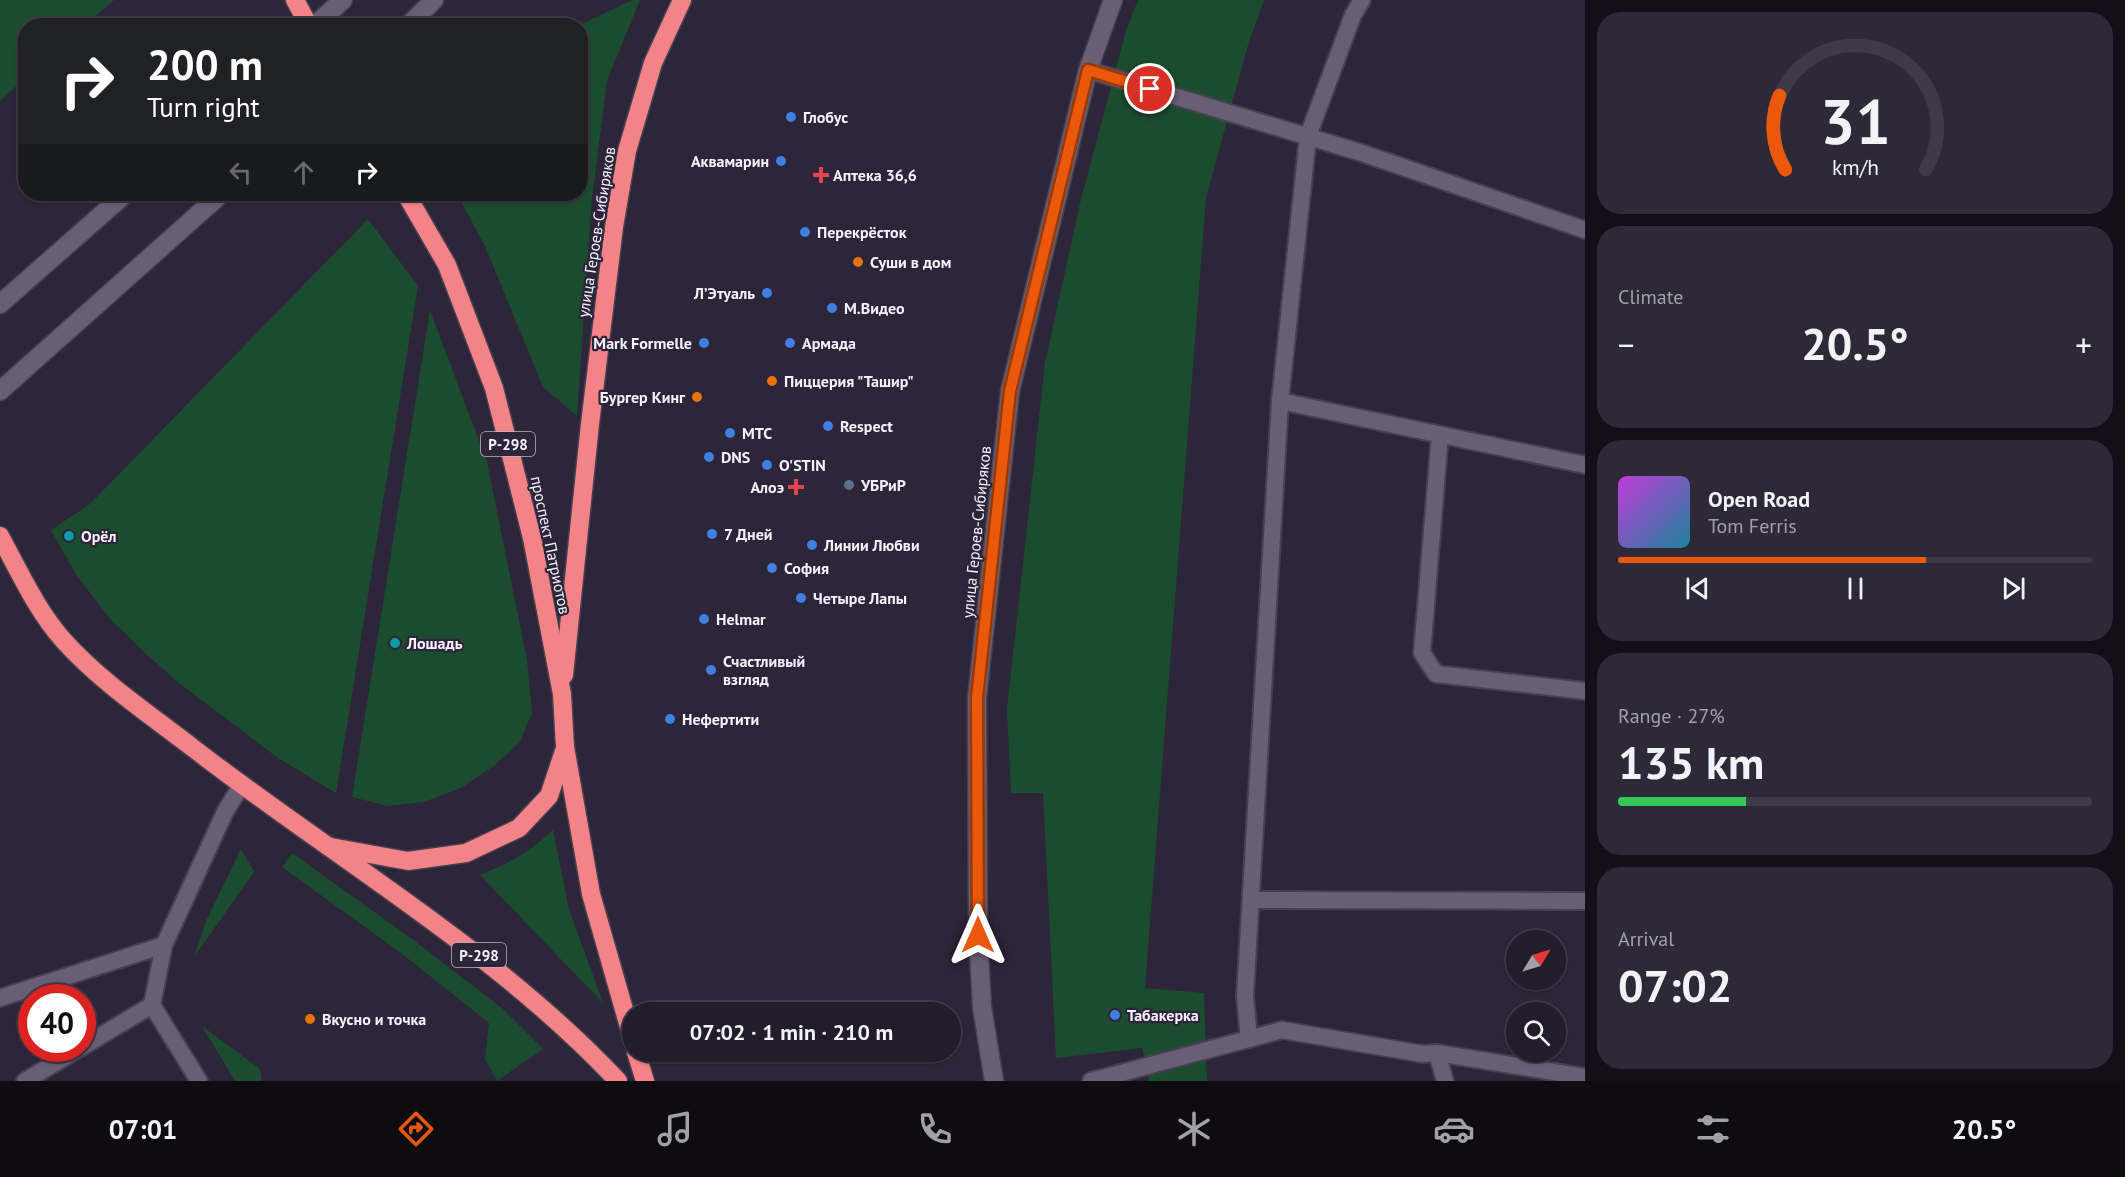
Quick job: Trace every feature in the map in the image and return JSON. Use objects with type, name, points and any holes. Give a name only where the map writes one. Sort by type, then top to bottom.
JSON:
[{"type":"highway","points":[[295,0],[305,18]]},
{"type":"highway","name":"улица Героев-Сибиряков","points":[[562,694],[590,424],[614,227],[627,151],[653,63],[682,0]]},
{"type":"highway","name":"проспект Патриотов","points":[[411,201],[447,265],[494,388],[532,538],[562,694],[566,747]]},
{"type":"highway","name":"Р-298","points":[[0,536],[41,610],[71,648],[130,700],[241,786],[481,956],[585,1047],[618,1081]]},
{"type":"highway","points":[[326,846],[408,861],[466,853],[519,828],[549,796],[566,747]]},
{"type":"highway","name":"Р-298","points":[[566,747],[591,894],[622,1002]]},
{"type":"highway","points":[[639,1062],[645,1081]]},
{"type":"street","points":[[323,18],[343,0]]},
{"type":"street","points":[[416,18],[434,0]]},
{"type":"street","name":"улица Героев-Сибиряков","points":[[994,1081],[982,1007],[978,935],[977,698],[1010,391],[1088,70],[1113,0]]},
{"type":"street","points":[[0,304],[117,201]]},
{"type":"street","points":[[0,391],[213,201]]},
{"type":"lane","points":[[1249,1039],[1245,996],[1280,401],[1308,136],[1353,15],[1362,0]]},
{"type":"lane","points":[[1088,70],[1362,153],[1585,230]]},
{"type":"lane","points":[[1280,401],[1585,465]]},
{"type":"lane","points":[[1440,435],[1422,653],[1436,674],[1585,691]]},
{"type":"lane","points":[[199,1081],[152,1005],[164,945],[225,812],[241,786]]},
{"type":"lane","points":[[1251,900],[1585,901]]},
{"type":"lane","points":[[0,998],[164,945]]},
{"type":"lane","points":[[96,1039],[152,1005]]},
{"type":"lane","points":[[1090,1081],[1282,1030],[1422,1054],[1437,1053],[1585,1077]]},
{"type":"lane","points":[[1437,1053],[1445,1081]]},
{"type":"lane","points":[[26,1081],[58,1062]]},
{"type":"green space","points":[[0,0],[114,0],[93,18],[18,18],[18,84],[0,101]]},
{"type":"green space","points":[[632,0],[640,0],[607,81],[592,199],[577,416],[543,387],[485,246],[461,201],[588,201],[588,21]]},
{"type":"green space","points":[[1138,0],[1264,0],[1248,45],[1206,198],[1145,988],[1204,993],[1207,1081],[1149,1081],[1142,1048],[1056,1058],[1043,793],[1011,793],[1007,709],[1045,363],[1081,199],[1126,31]]},
{"type":"green space","points":[[368,219],[418,286],[336,793],[278,758],[179,683],[144,652],[111,620],[77,576],[51,530],[90,504]]},
{"type":"green space","points":[[430,310],[487,462],[527,660],[532,713],[520,742],[495,765],[461,788],[424,802],[388,806],[352,797]]},
{"type":"green space","points":[[553,830],[569,909],[603,1003],[480,875],[519,856]]},
{"type":"green space","points":[[241,849],[254,872],[194,957],[206,921]]},
{"type":"green space","points":[[292,853],[412,939],[503,1009],[543,1049],[497,1081],[485,1059],[489,1023],[401,953],[282,867]]},
{"type":"green space","points":[[202,1026],[260,1069],[262,1081],[235,1081]]},
{"type":"place","name":"Глобус","points":[[791,117]]},
{"type":"place","name":"Аквамарин","points":[[781,161]]},
{"type":"place","name":"Аптека 36,6","points":[[821,175]]},
{"type":"place","name":"Перекрёсток","points":[[805,232]]},
{"type":"place","name":"Суши в дом","points":[[858,262]]},
{"type":"place","name":"Л’Этуаль","points":[[767,293]]},
{"type":"place","name":"М.Видео","points":[[832,308]]},
{"type":"place","name":"Mark Formelle","points":[[704,343]]},
{"type":"place","name":"Армада","points":[[790,343]]},
{"type":"place","name":"Пиццерия \"Ташир\"","points":[[772,381]]},
{"type":"place","name":"Бургер Кинг","points":[[697,397]]},
{"type":"place","name":"Respect","points":[[828,426]]},
{"type":"place","name":"МТС","points":[[730,433]]},
{"type":"place","name":"DNS","points":[[709,457]]},
{"type":"place","name":"O'STIN","points":[[767,465]]},
{"type":"place","name":"УБРиР","points":[[849,485]]},
{"type":"place","name":"Алоэ","points":[[796,487]]},
{"type":"place","name":"7 Дней","points":[[712,534]]},
{"type":"place","name":"Орёл","points":[[69,536]]},
{"type":"place","name":"Линии Любви","points":[[812,545]]},
{"type":"place","name":"София","points":[[772,568]]},
{"type":"place","name":"Четыре Лапы","points":[[801,598]]},
{"type":"place","name":"Helmar","points":[[704,619]]},
{"type":"place","name":"Лошадь","points":[[395,643]]},
{"type":"place","name":"Счастливый взгляд","points":[[711,670]]},
{"type":"place","name":"Нефертити","points":[[670,719]]},
{"type":"place","name":"Табакерка","points":[[1115,1015]]},
{"type":"place","name":"Вкусно и точка","points":[[310,1019]]},
{"type":"route","points":[[978,935],[977,698],[1010,391],[1088,70],[1150,89]]}]
